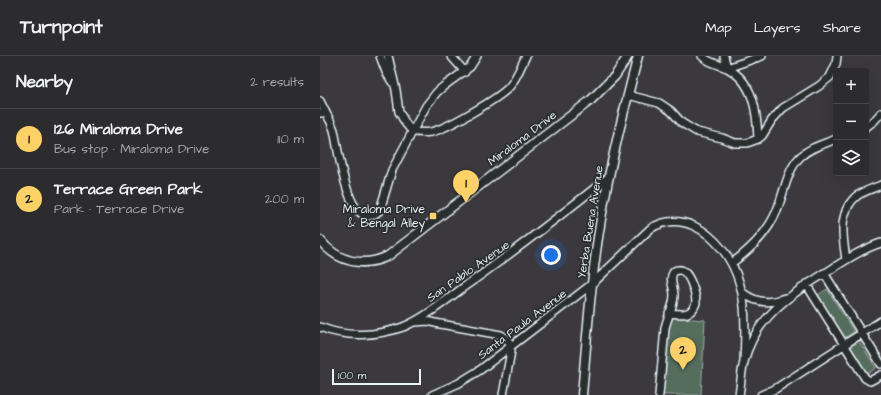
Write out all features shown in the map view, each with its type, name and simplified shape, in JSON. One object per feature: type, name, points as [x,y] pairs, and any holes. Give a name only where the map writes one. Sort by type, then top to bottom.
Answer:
[{"type":"street","points":[[380,56],[386,72],[394,84]]},
{"type":"street","points":[[388,56],[396,90],[399,112],[412,131],[423,133],[436,131],[494,99],[510,86],[526,56]]},
{"type":"street","points":[[451,56],[465,72]]},
{"type":"street","points":[[320,101],[323,113],[334,128],[345,179],[353,204],[360,214],[365,216],[376,214],[380,210],[392,170],[426,106],[437,92],[451,80],[465,72],[477,56]]},
{"type":"street","name":"Miraloma Drive","points":[[320,240],[331,252],[347,260],[355,262],[368,262],[388,256],[591,100],[608,84],[622,67],[628,56]]},
{"type":"street","name":"Yerba Buena Avenue","points":[[582,395],[592,284],[598,242],[618,132],[638,56]]},
{"type":"street","points":[[702,56],[712,63],[727,68],[740,79],[752,97],[757,116],[758,139]]},
{"type":"street","points":[[724,56],[727,68]]},
{"type":"street","points":[[727,68],[762,56]]},
{"type":"street","points":[[628,95],[659,103],[671,111],[682,123],[697,132],[740,144],[747,144],[758,139],[766,131],[772,120],[783,108],[825,82],[830,77],[836,64],[837,56]]},
{"type":"street","points":[[869,125],[881,113]]},
{"type":"street","points":[[732,263],[750,249],[769,226],[778,210],[791,170],[800,157],[812,148],[833,140]]},
{"type":"street","name":"San Pablo Avenue","points":[[320,327],[344,333],[374,334],[394,330],[413,322],[517,250],[609,177]]},
{"type":"street","points":[[846,260],[843,221],[848,207],[858,196],[881,184]]},
{"type":"street","name":"Santa Paula Avenue","points":[[432,395],[470,377],[592,284],[650,229],[657,225],[672,221],[687,222],[705,232],[720,247],[732,263],[745,307],[744,361]]},
{"type":"street","points":[[739,395],[744,361],[751,343],[763,323],[789,296],[806,284],[846,260],[881,243]]},
{"type":"street","points":[[659,395],[664,337],[669,313],[674,296],[672,283],[673,273],[676,270],[685,271],[688,276],[696,303],[692,311],[688,313],[669,313]]},
{"type":"street","points":[[824,274],[881,364]]},
{"type":"street","points":[[806,284],[866,380],[870,381],[880,379]]},
{"type":"street","points":[[742,293],[754,300],[762,302],[771,302],[789,296]]},
{"type":"street","points":[[413,322],[428,321],[501,335],[507,339],[511,346],[503,395]]},
{"type":"street","points":[[761,395],[775,389],[881,322]]},
{"type":"green space","points":[[827,289],[854,332],[844,338],[818,295]]},
{"type":"green space","points":[[670,317],[705,320],[701,395],[661,395]]},
{"type":"green space","points":[[859,341],[876,368],[867,374],[850,347]]},
{"type":"place","name":"126 Miraloma Drive","points":[[466,203]]},
{"type":"place","name":"Miraloma Drive & Bengal Alley","points":[[433,216]]},
{"type":"place","name":"Terrace Green Park","points":[[683,370]]}]
